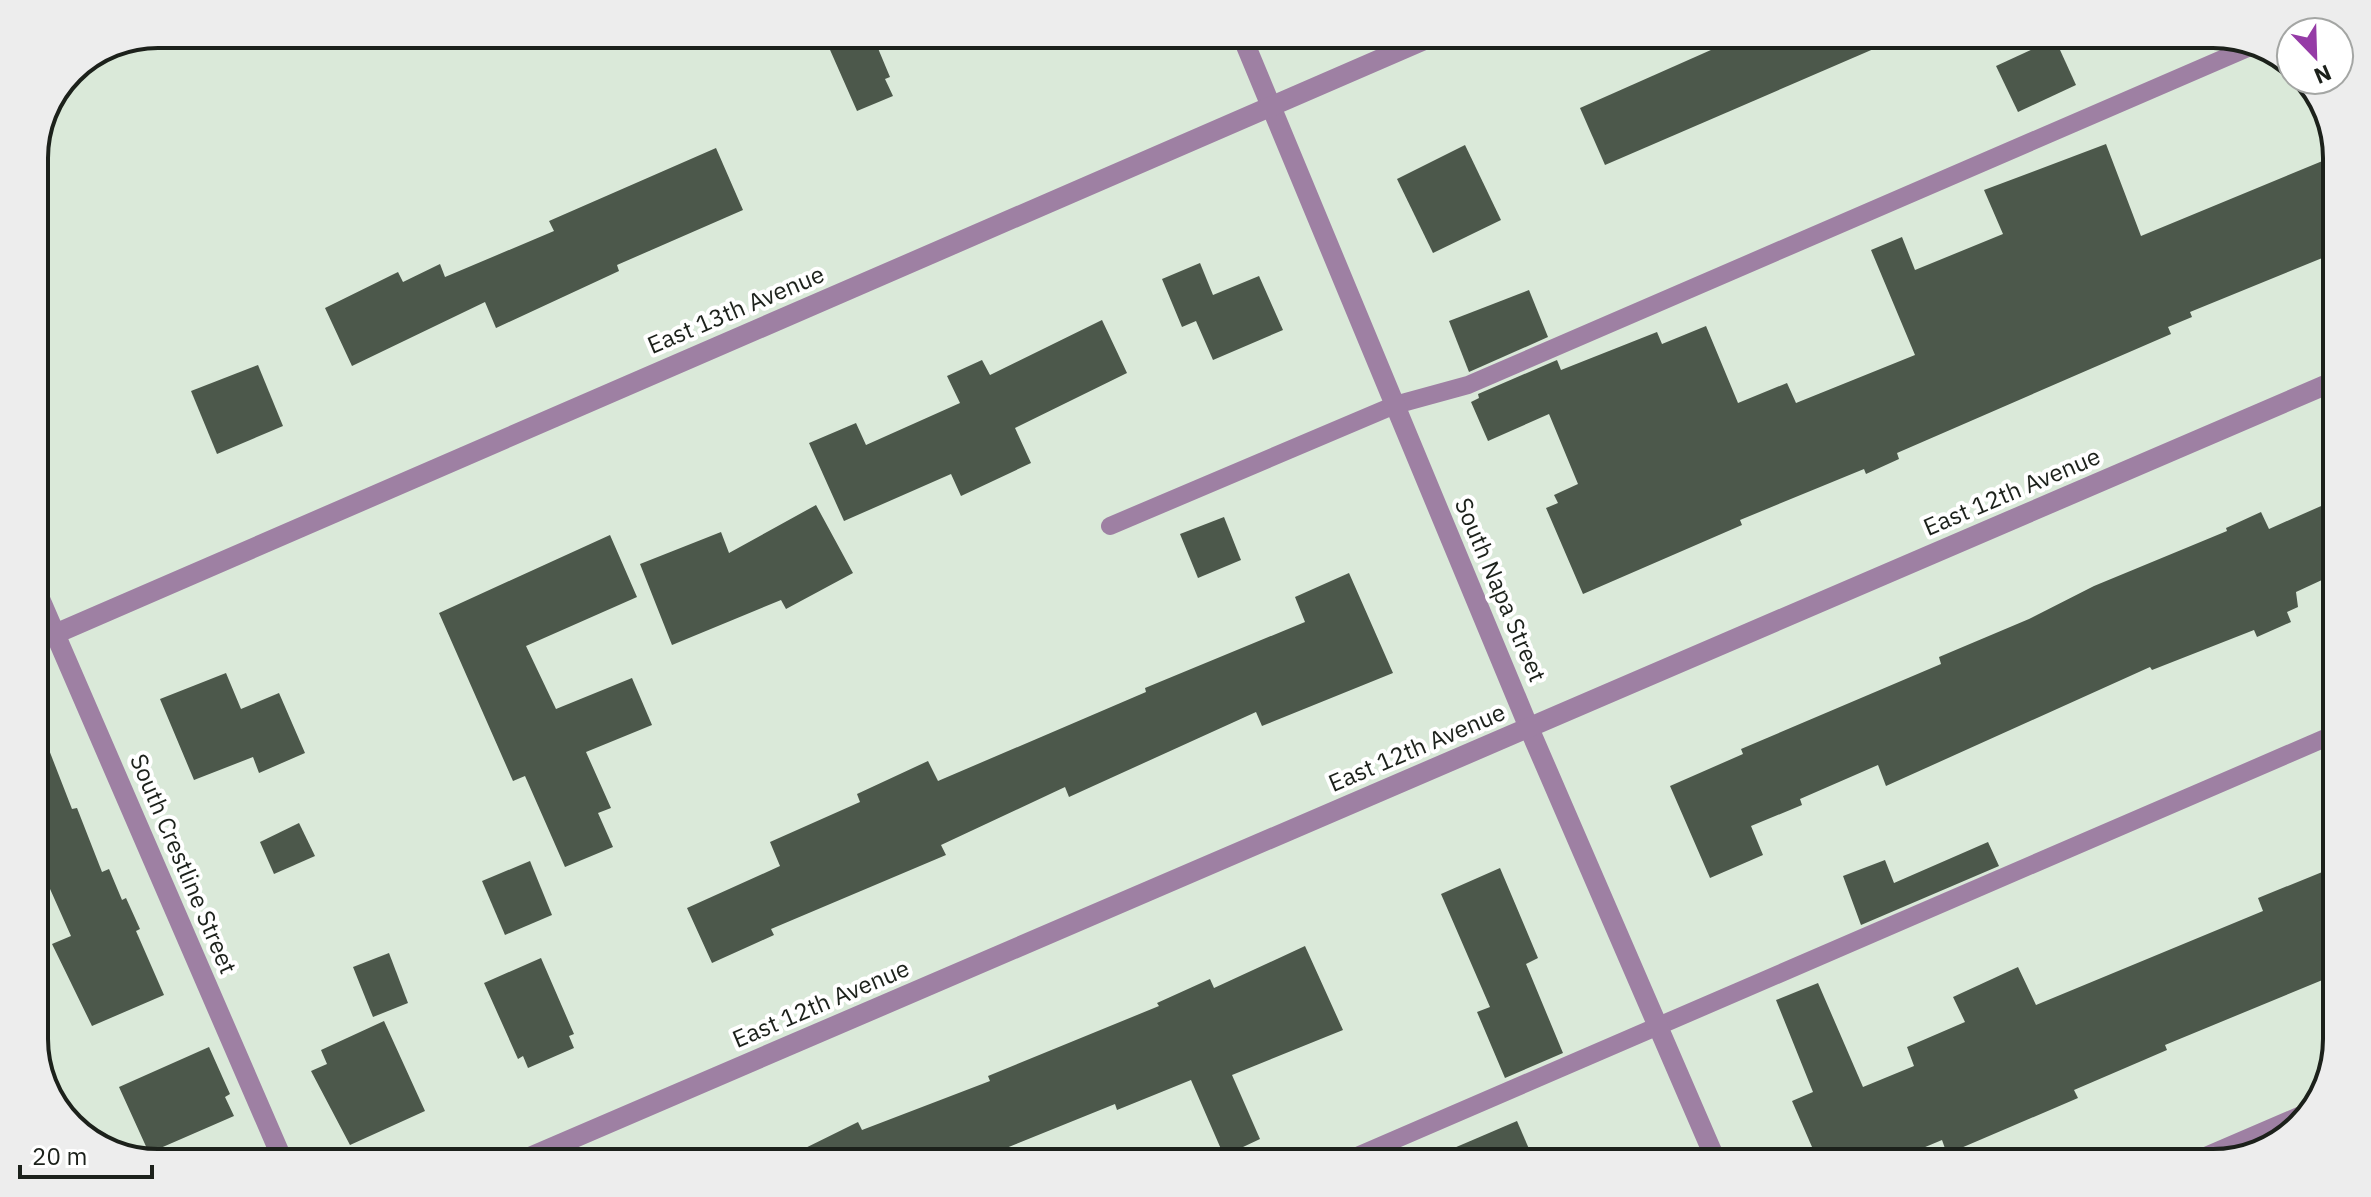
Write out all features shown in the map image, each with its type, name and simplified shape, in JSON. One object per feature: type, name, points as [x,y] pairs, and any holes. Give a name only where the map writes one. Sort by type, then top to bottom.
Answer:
[{"type":"street","name":"South Napa Street","points":[[1247,48],[1529,728],[1711,1149]]},
{"type":"street","name":"East 13th Avenue","points":[[55,634],[1405,48]]},
{"type":"street","name":"East 12th Avenue","points":[[549,1149],[2323,386]]},
{"type":"street","name":"South Crestline Street","points":[[48,618],[278,1149]]},
{"type":"street","points":[[2227,1148],[2282,1125]]},
{"type":"lane","points":[[1110,526],[1395,405],[1468,385],[2239,52]]},
{"type":"lane","points":[[1374,1149],[2323,739]]},
{"type":"building","points":[[829,48],[878,48],[890,77],[885,79],[893,96],[857,111]]},
{"type":"building","points":[[1715,48],[1876,48],[1605,165],[1580,108]]},
{"type":"building","points":[[2035,48],[2059,48],[2076,85],[2018,112],[1996,66]]},
{"type":"building","points":[[2106,144],[2141,236],[2323,161],[2323,258],[2190,312],[2192,317],[2168,327],[2171,334],[1897,453],[1899,459],[1866,474],[1864,469],[1740,520],[1742,525],[1583,594],[1546,508],[1558,503],[1554,495],[1578,484],[1549,414],[1488,441],[1471,402],[1479,398],[1478,394],[1557,360],[1561,370],[1657,332],[1662,344],[1706,326],[1738,403],[1787,383],[1796,403],[1915,355],[1871,250],[1902,237],[1915,270],[2003,234],[1984,190]]},
{"type":"building","points":[[1465,145],[1501,220],[1433,253],[1397,179]]},
{"type":"building","points":[[716,148],[743,210],[617,265],[619,271],[496,328],[485,302],[352,366],[325,308],[398,272],[403,282],[440,264],[445,277],[554,231],[549,221]]},
{"type":"building","points":[[1200,263],[1213,295],[1259,276],[1283,330],[1213,360],[1196,321],[1182,327],[1162,279]]},
{"type":"building","points":[[1529,290],[1548,337],[1469,372],[1449,321]]},
{"type":"building","points":[[1102,320],[1127,373],[1015,428],[1031,463],[961,496],[951,474],[844,521],[809,443],[856,423],[866,445],[960,403],[947,376],[982,360],[990,375]]},
{"type":"building","points":[[258,365],[283,426],[217,454],[191,391]]},
{"type":"building","points":[[816,505],[853,573],[786,609],[781,600],[672,645],[640,564],[721,532],[729,553]]},
{"type":"building","points":[[2323,505],[2323,579],[2296,592],[2298,607],[2287,612],[2291,622],[2257,637],[2254,630],[2152,670],[2150,667],[1886,786],[1878,765],[1800,799],[1802,805],[1751,826],[1763,855],[1710,878],[1670,786],[1743,754],[1741,749],[1941,664],[1939,657],[2029,619],[2094,586],[2227,531],[2226,528],[2261,512],[2269,529]]},
{"type":"building","points":[[1224,517],[1241,560],[1198,578],[1180,534]]},
{"type":"building","points":[[610,535],[637,597],[526,646],[556,709],[632,678],[652,725],[586,752],[611,808],[598,813],[613,847],[565,867],[525,776],[513,781],[439,613]]},
{"type":"building","points":[[1349,573],[1393,673],[1262,726],[1256,712],[1069,797],[1065,787],[941,845],[946,855],[771,929],[774,935],[712,963],[687,908],[780,866],[770,842],[860,802],[857,794],[928,761],[938,781],[1146,692],[1145,688],[1305,622],[1295,597]]},
{"type":"building","points":[[226,673],[241,709],[279,693],[305,753],[259,773],[253,757],[194,780],[160,699]]},
{"type":"building","points":[[48,747],[72,809],[77,808],[102,872],[109,869],[122,900],[126,898],[140,929],[136,931],[164,995],[92,1026],[52,944],[71,936],[48,884]]},
{"type":"building","points":[[299,823],[315,856],[274,874],[260,842]]},
{"type":"building","points":[[1988,842],[1999,866],[1861,925],[1843,876],[1885,860],[1894,883]]},
{"type":"building","points":[[530,861],[552,915],[505,935],[482,881]]},
{"type":"building","points":[[1500,868],[1538,958],[1526,964],[1563,1053],[1505,1078],[1477,1012],[1490,1007],[1441,894]]},
{"type":"building","points":[[2323,872],[2323,980],[2165,1045],[2167,1050],[2074,1090],[2078,1098],[1959,1149],[1945,1149],[1942,1140],[1920,1149],[1813,1149],[1792,1101],[1813,1092],[1776,1000],[1818,983],[1863,1087],[1914,1066],[1907,1047],[1965,1022],[1953,997],[2018,967],[2036,1005],[2263,911],[2258,898]]},
{"type":"building","points":[[1305,946],[1343,1030],[1232,1075],[1260,1139],[1239,1149],[1221,1149],[1191,1080],[1117,1110],[1115,1104],[1004,1149],[803,1149],[858,1122],[862,1130],[990,1081],[988,1076],[1159,1006],[1157,1003],[1210,979],[1214,988]]},
{"type":"building","points":[[389,953],[408,1003],[373,1017],[353,967]]},
{"type":"building","points":[[541,958],[574,1034],[569,1036],[574,1048],[528,1068],[523,1056],[518,1059],[484,983]]},
{"type":"building","points":[[384,1021],[425,1111],[350,1145],[311,1071],[327,1064],[321,1050]]},
{"type":"building","points":[[209,1047],[230,1094],[225,1097],[234,1116],[158,1149],[147,1148],[119,1087]]},
{"type":"building","points":[[1517,1121],[1529,1149],[1452,1149]]}]
